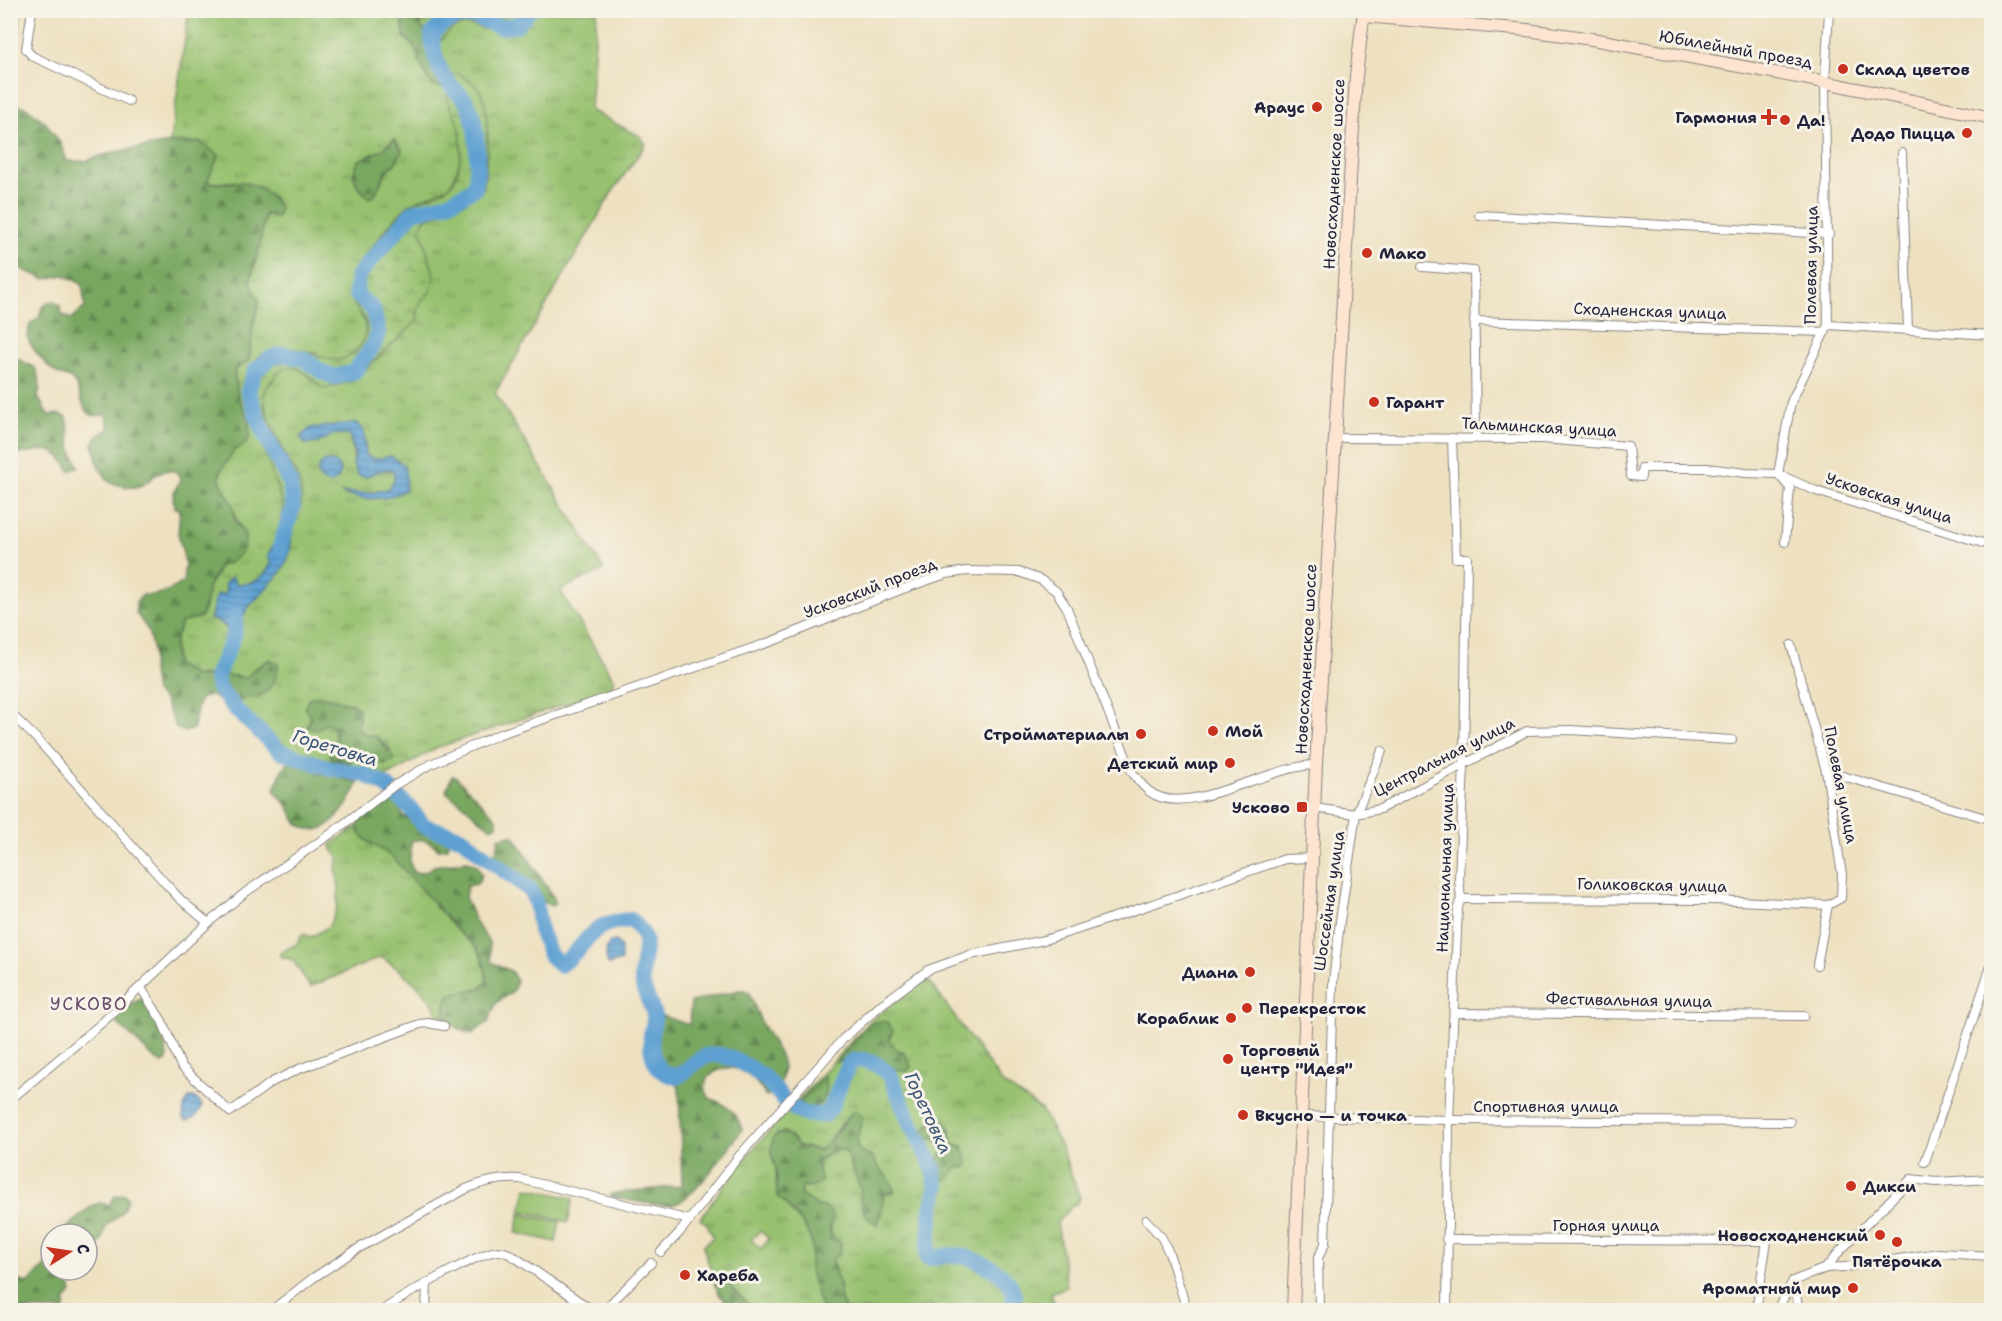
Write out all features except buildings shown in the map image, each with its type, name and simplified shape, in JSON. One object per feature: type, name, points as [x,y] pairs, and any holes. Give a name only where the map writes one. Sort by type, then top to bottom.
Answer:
[{"type":"main road","name":"Юбилейный проезд","points":[[1364,13],[1592,39],[1825,82],[1992,118]]},
{"type":"main road","name":"Новосходненское шоссе","points":[[1293,1311],[1316,765],[1356,76],[1364,13]]},
{"type":"street","points":[[32,10],[26,49],[32,57],[129,100]]},
{"type":"street","name":"Полевая улица","points":[[1778,474],[1791,402],[1827,329],[1825,82],[1829,10]]},
{"type":"street","points":[[1902,153],[1908,330]]},
{"type":"street","points":[[1479,215],[1828,234]]},
{"type":"street","points":[[1422,267],[1474,271],[1476,438]]},
{"type":"street","name":"Сходненская улица","points":[[1474,321],[1908,330],[1992,334]]},
{"type":"street","name":"Тальминская улица","points":[[1335,438],[1542,439],[1628,446],[1631,476],[1641,477],[1642,468],[1707,468],[1778,474]]},
{"type":"street","name":"Национальная улица","points":[[1447,1311],[1449,1120],[1458,907],[1461,899],[1459,879],[1464,765],[1467,558],[1456,558],[1452,438]]},
{"type":"street","points":[[1778,474],[1790,488],[1785,542]]},
{"type":"street","name":"Усковская улица","points":[[1778,474],[1816,491],[1992,546]]},
{"type":"street","name":"Усковский проезд","points":[[12,1095],[141,988],[208,923],[246,892],[395,786],[431,764],[500,734],[773,641],[925,580],[967,571],[1020,572],[1041,580],[1056,591],[1071,616],[1132,772],[1143,786],[1155,795],[1169,800],[1206,795],[1291,768],[1316,765]]},
{"type":"street","name":"Полевая улица","points":[[1791,645],[1826,771],[1842,875],[1841,898],[1828,905]]},
{"type":"street","points":[[10,713],[35,737],[180,900],[208,923]]},
{"type":"street","name":"Центральная улица","points":[[1314,808],[1356,814],[1380,809],[1527,731],[1570,730],[1732,740]]},
{"type":"street","name":"Шоссейная улица","points":[[1319,1311],[1318,1258],[1325,1244],[1333,983],[1356,814],[1382,751]]},
{"type":"street","points":[[1826,771],[1992,820]]},
{"type":"street","points":[[661,1252],[690,1220],[739,1156],[843,1040],[874,1011],[934,967],[970,955],[1053,937],[1285,859],[1311,858]]},
{"type":"street","name":"Голиковская улица","points":[[1461,899],[1714,900],[1828,905]]},
{"type":"street","points":[[1817,965],[1828,905]]},
{"type":"street","points":[[1925,1162],[1992,963]]},
{"type":"street","points":[[141,988],[159,1014],[181,1066],[230,1112],[272,1082],[326,1058],[420,1024],[444,1026]]},
{"type":"street","name":"Фестивальная улица","points":[[1454,1013],[1804,1016]]},
{"type":"street","name":"Спортивная улица","points":[[1301,1116],[1449,1120],[1791,1122]]},
{"type":"street","points":[[272,1311],[313,1278],[358,1248],[480,1182],[498,1178],[520,1179],[690,1220]]},
{"type":"street","points":[[1826,1268],[1911,1179],[1936,1182],[1992,1179]]},
{"type":"street","points":[[1146,1220],[1162,1238],[1169,1253],[1187,1311]]},
{"type":"street","name":"Горная улица","points":[[1446,1239],[1767,1241],[1755,1311]]},
{"type":"street","points":[[383,1311],[427,1283],[482,1256],[498,1251],[516,1258],[592,1311]]},
{"type":"street","points":[[1777,1311],[1793,1281],[1826,1268],[1939,1253],[1992,1256]]},
{"type":"street","points":[[604,1311],[651,1263]]},
{"type":"street","points":[[1793,1281],[1799,1311]]},
{"type":"street","points":[[426,1311],[427,1283]]},
{"type":"green space","points":[[491,10],[494,12],[534,11],[515,31],[483,29],[474,24],[454,26],[441,40],[434,31],[435,21],[452,11]]},
{"type":"green space","points":[[10,11],[20,11],[19,35],[11,32]]},
{"type":"green space","points":[[189,11],[402,11],[404,36],[414,46],[425,74],[445,88],[442,75],[430,51],[429,38],[420,25],[419,11],[452,11],[444,15],[446,33],[462,25],[496,31],[514,31],[523,25],[534,11],[597,11],[590,110],[640,136],[646,144],[611,194],[495,393],[604,570],[560,590],[614,680],[610,689],[436,748],[384,778],[368,771],[323,762],[295,751],[272,736],[237,704],[278,664],[270,659],[253,670],[247,678],[193,675],[176,665],[174,643],[181,623],[207,595],[209,585],[216,576],[219,566],[237,557],[241,527],[231,501],[222,486],[220,474],[234,450],[244,445],[249,422],[238,396],[234,371],[249,360],[259,301],[250,282],[265,214],[275,199],[259,188],[246,183],[207,182],[201,143],[170,143]],"holes":[[[448,76],[481,94],[488,135],[485,178],[466,202],[425,219],[420,228],[433,271],[430,292],[422,300],[417,321],[354,380],[324,389],[301,369],[291,366],[281,369],[268,386],[263,396],[268,416],[296,474],[297,517],[290,525],[293,522],[288,558],[280,573],[246,610],[235,638],[222,623],[210,619],[217,594],[223,596],[232,577],[236,584],[242,584],[257,580],[265,574],[271,564],[268,555],[280,532],[283,506],[268,460],[253,366],[259,357],[268,352],[307,351],[337,361],[359,348],[366,330],[363,318],[355,306],[376,242],[410,204],[449,187],[459,165],[461,135],[447,94]],[[394,139],[402,150],[396,162],[386,172],[374,196],[358,161],[384,149]],[[356,423],[364,432],[366,456],[375,459],[391,456],[405,490],[347,496],[343,493],[370,493],[388,489],[394,481],[394,472],[383,470],[366,477],[353,465],[350,435],[334,434],[311,428]],[[311,717],[359,719],[358,729],[366,735],[376,736],[391,750],[384,764],[366,755],[356,754],[336,740],[334,729],[327,723],[307,727]]]},
{"type":"green space","points":[[402,11],[419,11],[420,25],[429,38],[430,51],[442,75],[445,88],[432,85],[425,74],[414,46],[404,36]]},
{"type":"green space","points":[[458,73],[477,87],[485,108],[487,136],[484,188],[466,202],[425,219],[420,228],[433,271],[434,282],[430,292],[422,300],[418,309],[417,321],[354,380],[324,389],[305,372],[286,367],[267,388],[264,400],[267,415],[284,455],[296,474],[301,490],[301,506],[298,513],[288,524],[280,527],[283,505],[243,384],[257,359],[270,351],[288,348],[338,360],[347,358],[360,347],[365,338],[366,323],[351,298],[351,286],[356,266],[402,211],[447,188],[456,176],[461,150],[460,133],[447,94],[448,76]]},
{"type":"green space","points":[[10,104],[26,107],[46,123],[61,144],[67,161],[85,161],[114,152],[170,143],[200,142],[219,155],[207,182],[218,184],[243,182],[256,186],[268,194],[280,209],[276,218],[265,214],[250,281],[259,301],[249,360],[234,371],[238,396],[249,422],[250,437],[244,445],[234,450],[220,474],[222,485],[233,505],[236,522],[244,535],[245,544],[237,557],[219,566],[208,587],[205,608],[201,617],[181,623],[174,649],[176,665],[193,675],[203,677],[225,675],[247,678],[253,670],[270,659],[278,664],[278,669],[269,689],[255,697],[245,698],[227,707],[211,695],[201,698],[193,729],[185,732],[176,728],[164,700],[155,692],[152,672],[153,651],[148,630],[136,613],[136,602],[143,595],[164,592],[183,582],[185,562],[178,533],[180,509],[175,508],[173,500],[175,490],[181,480],[176,471],[168,471],[158,473],[148,482],[137,487],[109,482],[98,465],[93,443],[99,435],[110,429],[105,414],[96,416],[90,414],[70,378],[50,368],[29,342],[30,324],[39,318],[42,307],[51,301],[60,305],[62,315],[71,319],[85,307],[82,284],[64,275],[45,279],[18,268],[11,259]]},
{"type":"green space","points":[[394,139],[402,150],[396,162],[386,172],[374,196],[369,198],[358,187],[353,175],[358,161],[384,149]]},
{"type":"green space","points":[[11,327],[16,358],[35,368],[40,383],[38,397],[48,415],[57,414],[67,417],[71,448],[79,467],[70,471],[57,454],[50,451],[11,454]]},
{"type":"green space","points":[[319,696],[350,703],[359,709],[358,729],[366,735],[376,736],[394,760],[384,764],[366,755],[356,754],[350,763],[331,759],[330,749],[336,740],[334,729],[327,723],[317,730],[307,727],[311,717],[305,708],[309,698]]},
{"type":"green space","points":[[289,761],[359,782],[343,810],[327,826],[318,830],[299,824],[274,790],[282,770]]},
{"type":"green space","points":[[452,776],[456,777],[497,819],[497,825],[492,828],[488,826],[448,794],[446,791]]},
{"type":"green space","points":[[390,801],[400,804],[402,815],[429,830],[448,837],[448,848],[438,849],[422,840],[411,841],[410,863],[414,873],[425,872],[434,866],[467,861],[477,865],[482,875],[477,884],[467,886],[465,897],[477,925],[489,942],[491,962],[511,971],[517,981],[513,991],[496,1003],[488,1022],[472,1034],[453,1025],[445,1011],[448,996],[457,992],[479,989],[487,982],[480,954],[394,859],[368,842],[357,827],[363,816],[382,808]]},
{"type":"green space","points":[[357,827],[368,842],[394,859],[458,931],[473,944],[482,958],[487,982],[479,989],[448,996],[444,1006],[446,1018],[437,1014],[429,999],[414,982],[381,957],[310,987],[293,960],[282,957],[279,953],[297,944],[302,934],[312,937],[329,926],[337,908],[339,887],[336,868],[339,858],[332,850],[331,844]]},
{"type":"green space","points":[[514,836],[554,898],[555,903],[551,906],[541,900],[516,871],[507,867],[493,853],[497,849],[499,838]]},
{"type":"green space","points":[[924,979],[929,981],[1003,1084],[1041,1109],[1062,1149],[1080,1198],[1057,1222],[1067,1287],[1051,1293],[1057,1310],[932,1310],[930,1305],[919,1310],[846,1310],[832,1263],[832,1260],[840,1253],[832,1237],[828,1209],[800,1196],[803,1186],[818,1171],[818,1161],[835,1150],[845,1150],[861,1190],[860,1200],[881,1215],[884,1194],[894,1191],[890,1181],[875,1164],[873,1158],[864,1154],[857,1147],[857,1137],[863,1117],[847,1118],[832,1135],[828,1145],[819,1150],[799,1146],[792,1138],[772,1158],[776,1167],[776,1186],[791,1212],[805,1226],[810,1236],[812,1247],[810,1268],[822,1310],[753,1310],[723,1278],[713,1277],[703,1246],[713,1237],[707,1224],[700,1219],[736,1168],[869,1022]],"holes":[[[889,1035],[891,1044],[905,1053],[891,1069],[874,1057],[853,1055]],[[824,1085],[826,1095],[819,1104],[811,1109],[802,1102]],[[939,1121],[953,1145],[963,1146],[957,1168],[947,1180],[937,1173],[936,1162],[943,1153],[943,1143],[939,1140],[924,1138],[923,1133],[929,1124]],[[760,1231],[769,1239],[761,1249],[751,1240]]]},
{"type":"green space","points":[[739,990],[749,993],[762,1024],[780,1056],[783,1072],[776,1092],[766,1096],[755,1081],[741,1070],[725,1068],[716,1072],[707,1078],[705,1088],[709,1098],[730,1110],[738,1119],[742,1130],[700,1184],[681,1201],[672,1205],[611,1197],[610,1195],[615,1193],[682,1186],[679,1088],[656,1055],[657,1014],[689,1025],[691,1002]]},
{"type":"green space","points":[[142,999],[151,1010],[162,1037],[167,1060],[163,1063],[157,1061],[116,1022],[127,1008]]},
{"type":"green space","points":[[887,1022],[893,1031],[889,1040],[892,1045],[906,1056],[911,1067],[907,1071],[894,1069],[865,1054],[855,1054],[836,1062],[871,1024]]},
{"type":"green space","points":[[825,1075],[826,1095],[819,1104],[810,1109],[800,1102]]},
{"type":"green space","points":[[854,1110],[863,1117],[857,1137],[857,1147],[864,1154],[873,1157],[875,1163],[890,1181],[894,1191],[884,1194],[878,1225],[869,1219],[863,1210],[860,1200],[861,1190],[845,1150],[835,1150],[818,1161],[818,1171],[822,1180],[814,1187],[803,1186],[800,1195],[828,1209],[834,1218],[829,1227],[832,1237],[841,1243],[840,1253],[832,1260],[843,1306],[846,1310],[822,1310],[810,1269],[811,1240],[799,1218],[777,1197],[777,1174],[771,1147],[774,1136],[784,1132],[799,1146],[819,1150]]},
{"type":"green space","points":[[945,1121],[949,1125],[953,1144],[963,1146],[968,1162],[967,1167],[957,1168],[943,1182],[938,1178],[936,1162],[943,1153],[943,1143],[939,1140],[924,1138],[923,1133],[927,1126]]},
{"type":"green space","points":[[526,1188],[573,1198],[568,1222],[521,1211]]},
{"type":"green space","points":[[125,1194],[128,1199],[122,1212],[106,1226],[102,1241],[99,1243],[99,1222],[73,1222],[92,1206],[100,1203],[109,1205],[115,1196]]},
{"type":"green space","points":[[520,1214],[560,1222],[556,1242],[516,1233]]},
{"type":"green space","points":[[39,1272],[39,1282],[62,1282],[71,1288],[72,1293],[65,1301],[65,1310],[11,1310],[11,1282],[17,1280],[28,1283]]},
{"type":"green space","points":[[723,1278],[753,1310],[735,1310],[719,1294],[714,1283]]},
{"type":"water","points":[[356,423],[364,431],[366,456],[375,459],[391,456],[404,465],[405,490],[389,497],[373,499],[340,493],[370,493],[388,489],[394,481],[394,472],[388,469],[366,477],[358,475],[353,465],[355,456],[350,435],[334,434],[318,443],[305,444],[300,437],[311,428]]},
{"type":"water","points":[[329,461],[337,464],[340,472],[337,480],[329,483],[321,480],[318,472],[321,464]]},
{"type":"water","points":[[293,521],[290,552],[286,563],[280,573],[246,610],[236,638],[222,623],[210,619],[217,594],[223,595],[227,590],[224,585],[232,576],[236,584],[248,584],[261,578],[271,564],[268,555],[280,532],[280,527],[290,525]]},
{"type":"water","points":[[616,941],[621,948],[621,961],[608,965],[607,947],[610,942]]},
{"type":"water","points":[[194,1097],[202,1105],[197,1115],[187,1121],[183,1118],[184,1107],[189,1098]]},
{"type":"waterway","name":"Горетовка","points":[[280,547],[293,507],[290,483],[262,429],[248,391],[255,371],[270,358],[284,354],[304,359],[322,372],[335,377],[354,372],[374,345],[378,332],[373,309],[356,294],[358,275],[413,212],[448,203],[475,188],[477,147],[472,115],[466,101],[440,70],[435,56],[432,34],[442,24],[458,17],[474,16],[501,27],[516,25],[530,10]]},
{"type":"waterway","name":"Горетовка","points":[[236,613],[234,635],[216,677],[218,688],[236,710],[280,751],[330,768],[363,774],[387,786],[410,808],[424,826],[463,838],[530,890],[536,903],[540,930],[550,955],[560,965],[590,935],[605,925],[631,920],[639,928],[645,941],[642,980],[654,1015],[651,1049],[656,1064],[663,1072],[676,1077],[706,1056],[724,1056],[745,1065],[762,1076],[793,1108],[804,1114],[815,1115],[825,1115],[830,1109],[852,1061],[863,1060],[876,1064],[890,1075],[908,1118],[933,1167],[937,1188],[927,1257],[963,1256],[991,1268],[999,1273],[1011,1288],[1014,1296],[1013,1310]]},
{"type":"place","name":"Склад цветов","points":[[1843,69]]},
{"type":"place","name":"Араус","points":[[1317,107]]},
{"type":"place","name":"Гармония","points":[[1769,117]]},
{"type":"place","name":"Да!","points":[[1785,120]]},
{"type":"place","name":"Додо Пицца","points":[[1967,133]]},
{"type":"place","name":"Мако","points":[[1367,253]]},
{"type":"place","name":"Гарант","points":[[1374,402]]},
{"type":"place","name":"Мой","points":[[1213,731]]},
{"type":"place","name":"Стройматериалы","points":[[1141,734]]},
{"type":"place","name":"Детский мир","points":[[1230,763]]},
{"type":"place","name":"Усково","points":[[1302,807]]},
{"type":"place","name":"Диана","points":[[1250,972]]},
{"type":"place","name":"Перекресток","points":[[1247,1008]]},
{"type":"place","name":"Кораблик","points":[[1231,1018]]},
{"type":"place","name":"Торговый центр \"Идея\"","points":[[1228,1059]]},
{"type":"place","name":"Вкусно — и точка","points":[[1243,1115]]},
{"type":"place","name":"Дикси","points":[[1851,1186]]},
{"type":"place","name":"Новосходненский","points":[[1880,1235]]},
{"type":"place","name":"Пятёрочка","points":[[1897,1242]]},
{"type":"place","name":"Хареба","points":[[685,1275]]},
{"type":"place","name":"Ароматный мир","points":[[1853,1288]]},
{"type":"district","name":"УСКОВО","points":[[89,1004]]}]
